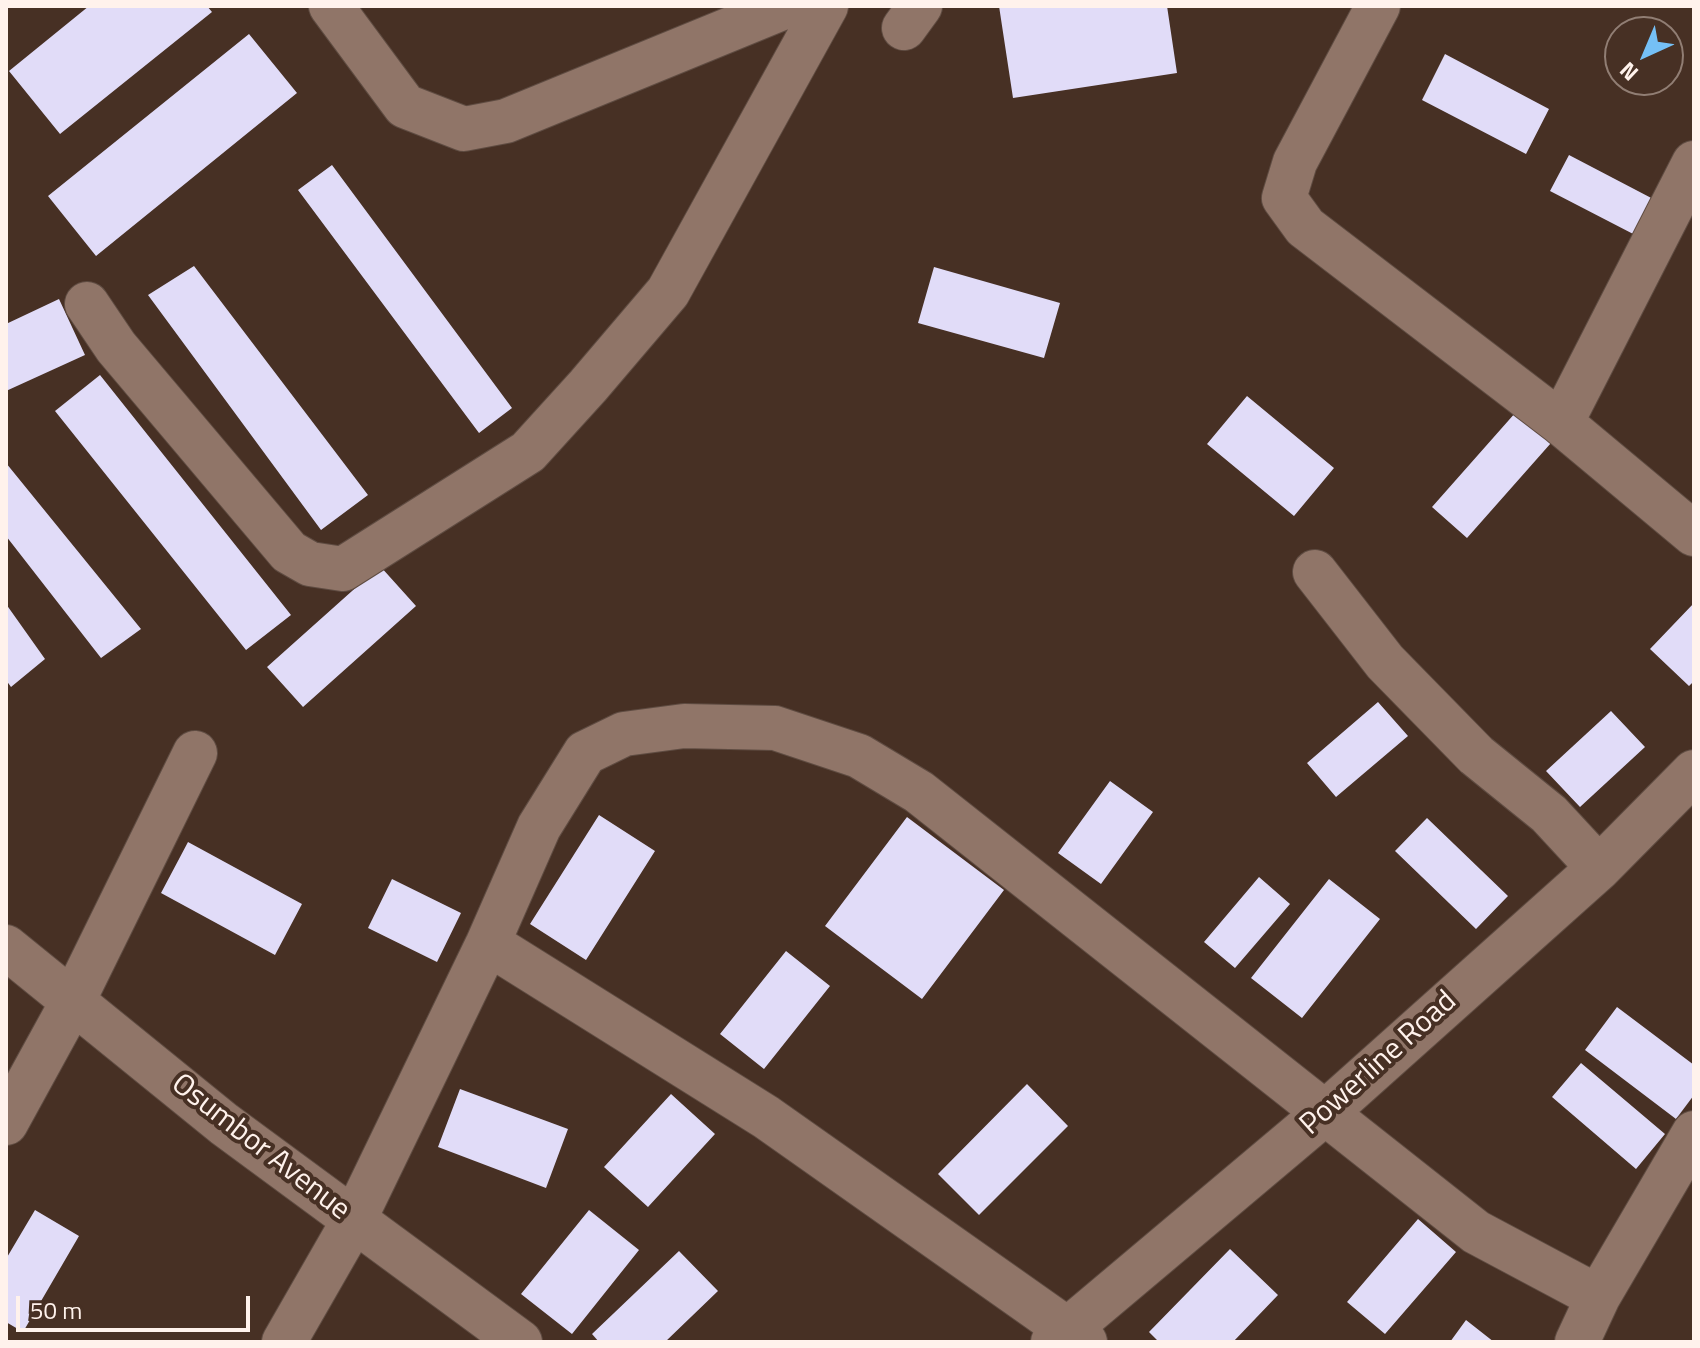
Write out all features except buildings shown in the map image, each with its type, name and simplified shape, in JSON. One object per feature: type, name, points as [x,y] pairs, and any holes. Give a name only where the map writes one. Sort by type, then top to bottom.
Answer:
[{"type":"street","points":[[331,6],[405,106],[464,129],[506,121],[787,6]]},
{"type":"street","points":[[87,304],[116,347],[289,552],[310,564],[343,569],[528,452],[618,351],[668,292],[826,6]]},
{"type":"street","points":[[1378,6],[1295,162],[1284,198],[1305,227],[1561,423],[1694,534]]},
{"type":"street","points":[[1561,423],[1694,163]]},
{"type":"street","points":[[1315,572],[1385,662],[1476,755],[1549,814],[1599,868]]},
{"type":"street","points":[[284,1342],[354,1220],[488,943],[539,827],[585,753],[624,734],[684,726],[775,728],[859,756],[919,792],[1476,1232],[1598,1297]]},
{"type":"street","points":[[6,1123],[74,999],[195,753]]},
{"type":"street","name":"Powerline Road","points":[[1068,1338],[1599,868],[1694,772]]},
{"type":"street","points":[[488,943],[766,1117],[1068,1338]]},
{"type":"street","name":"Osumbor Avenue","points":[[6,947],[74,999],[224,1124],[520,1342]]},
{"type":"street","points":[[1577,1342],[1598,1297],[1694,1133]]}]
